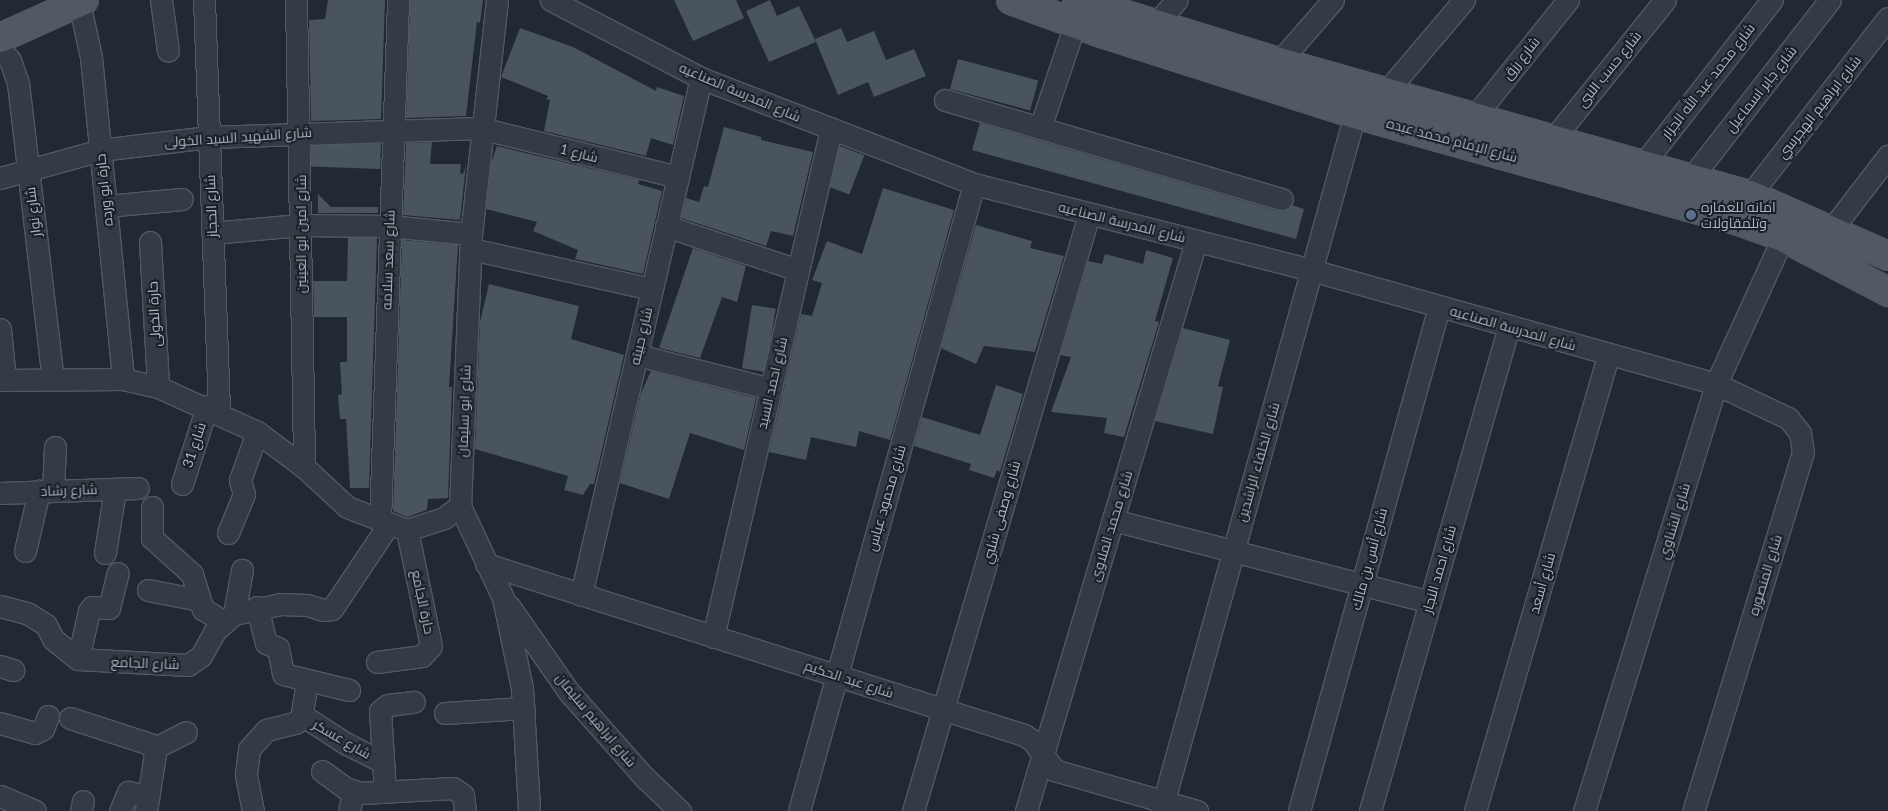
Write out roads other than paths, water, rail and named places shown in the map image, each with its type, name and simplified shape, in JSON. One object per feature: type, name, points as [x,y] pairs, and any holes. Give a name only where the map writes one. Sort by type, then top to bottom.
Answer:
[{"type":"main road","name":"شارع الإمام محمد عبده","points":[[1011,0],[1154,26],[1692,177],[1750,195],[1833,229],[1888,256]]},
{"type":"main road","points":[[0,38],[81,1]]},
{"type":"main road","name":"شارع الإمام محمد عبده","points":[[1076,12],[1355,114],[1674,201],[1783,237],[1812,254],[1888,292]]},
{"type":"street","points":[[161,0],[168,50]]},
{"type":"street","name":"شارع الحجاز","points":[[204,0],[212,232],[213,409]]},
{"type":"street","name":"شارع امين ابو العينين","points":[[296,0],[300,132],[304,467]]},
{"type":"street","name":"شارع سعد سلامه","points":[[392,525],[389,226],[398,0]]},
{"type":"street","name":"شارع ابو سليمان","points":[[496,0],[480,128],[471,242],[460,506],[503,598],[524,708],[528,811]]},
{"type":"street","name":"شارع المدرسة الصناعيه","points":[[551,0],[701,78],[974,184],[1311,270],[1716,384]]},
{"type":"street","points":[[1154,26],[1177,0]]},
{"type":"street","points":[[1279,62],[1332,0]]},
{"type":"street","points":[[1386,92],[1464,0]]},
{"type":"street","name":"شارع رزق","points":[[1474,116],[1568,0]]},
{"type":"street","name":"شارع حسب النبى","points":[[1554,138],[1665,0]]},
{"type":"street","name":"شارع محمد عبد الله الجزار","points":[[1644,163],[1772,0]]},
{"type":"street","name":"شارع جابر اسماعيل","points":[[1692,177],[1830,0]]},
{"type":"street","name":"حارة ابو ورده","points":[[81,1],[91,57],[123,379]]},
{"type":"street","points":[[1040,128],[1076,12]]},
{"type":"street","name":"شارع ابراهيم الهجرسي","points":[[1750,195],[1888,18]]},
{"type":"street","name":"شارع نوار","points":[[0,50],[10,60],[18,84],[53,379]]},
{"type":"street","name":"شارع حبيته","points":[[581,595],[701,78]]},
{"type":"street","points":[[945,100],[1282,198]]},
{"type":"street","name":"شارع الخلفاء الراشدين","points":[[1162,806],[1355,114]]},
{"type":"street","name":"شارع الشهيد السيد الخولى","points":[[0,178],[28,168],[100,150],[209,137],[300,132],[480,128]]},
{"type":"street","name":"شارع 1","points":[[480,128],[678,177]]},
{"type":"street","name":"شارع احمد السيد","points":[[714,636],[831,130]]},
{"type":"street","points":[[1812,254],[1888,156]]},
{"type":"street","name":"شارع محمود عباس","points":[[798,811],[974,184]]},
{"type":"street","points":[[106,206],[182,199]]},
{"type":"street","name":"شارع وصفى شلبي","points":[[913,811],[1089,214]]},
{"type":"street","points":[[212,232],[300,225],[389,226],[471,242],[652,289]]},
{"type":"street","points":[[666,226],[798,270]]},
{"type":"street","name":"شارع الشناوي","points":[[1584,811],[1716,384],[1783,237]]},
{"type":"street","name":"شارع محمد الملاوى","points":[[1026,811],[1196,241]]},
{"type":"street","name":"حارة الخولى","points":[[150,242],[158,387]]},
{"type":"street","name":"شارع أنس بن مالك","points":[[1299,811],[1439,306]]},
{"type":"street","name":"شارع احمد النجار","points":[[1370,811],[1509,326]]},
{"type":"street","points":[[0,329],[3,380],[123,379],[158,387],[213,409],[257,432],[304,467],[347,507],[392,525],[444,518],[460,506]]},
{"type":"street","name":"شارع أسعد","points":[[1475,811],[1609,354]]},
{"type":"street","points":[[637,355],[771,389]]},
{"type":"street","name":"شارع المنصوره","points":[[1693,811],[1803,452],[1800,433],[1788,418],[1716,384]]},
{"type":"street","name":"شارع 31","points":[[182,484],[213,409]]},
{"type":"street","points":[[228,533],[244,494],[240,477],[257,432]]},
{"type":"street","points":[[25,551],[46,491],[55,447]]},
{"type":"street","name":"شارع رشاد","points":[[0,493],[138,488]]},
{"type":"street","points":[[105,553],[115,489]]},
{"type":"street","points":[[152,507],[152,538],[192,574],[198,587],[200,600],[209,616],[229,618],[257,607],[282,604],[307,605],[323,610],[332,608],[392,525]]},
{"type":"street","points":[[1113,520],[1430,602]]},
{"type":"street","name":"حارة الجامع","points":[[377,662],[422,656],[431,646],[392,525]]},
{"type":"street","name":"شارع عبد الحكيم","points":[[486,564],[1024,735],[1032,740],[1042,757],[1054,770],[1162,806],[1198,811]]},
{"type":"street","points":[[229,618],[242,570]]},
{"type":"street","points":[[0,606],[27,614],[46,625],[64,651],[78,659],[89,611],[92,607],[109,608],[118,573]]},
{"type":"street","points":[[148,590],[200,600]]},
{"type":"street","name":"شارع ابراهيم سليمان","points":[[503,598],[568,691],[644,777],[680,811]]},
{"type":"street","points":[[257,607],[266,643],[278,648],[283,674],[307,682],[349,690]]},
{"type":"street","name":"شارع الجامع","points":[[78,659],[188,665],[202,656],[229,618]]},
{"type":"street","points":[[253,811],[246,774],[249,749],[266,730],[295,723],[302,715],[307,682]]},
{"type":"street","name":"شارع عسكر","points":[[385,792],[380,711],[388,705],[414,702]]},
{"type":"street","points":[[445,713],[524,708]]},
{"type":"street","name":"شارع عسكر","points":[[302,715],[345,743],[383,762]]},
{"type":"street","points":[[0,723],[35,733],[43,729],[48,716]]},
{"type":"street","points":[[70,718],[145,741],[153,749],[155,759],[147,804],[128,792],[120,811]]},
{"type":"street","points":[[153,749],[186,732]]},
{"type":"street","points":[[322,771],[351,801],[385,792],[453,788],[463,795],[465,811]]},
{"type":"street","points":[[0,796],[35,811]]},
{"type":"place","name":"امانه للعماره وتلمقاولات","points":[[1691,215]]}]
